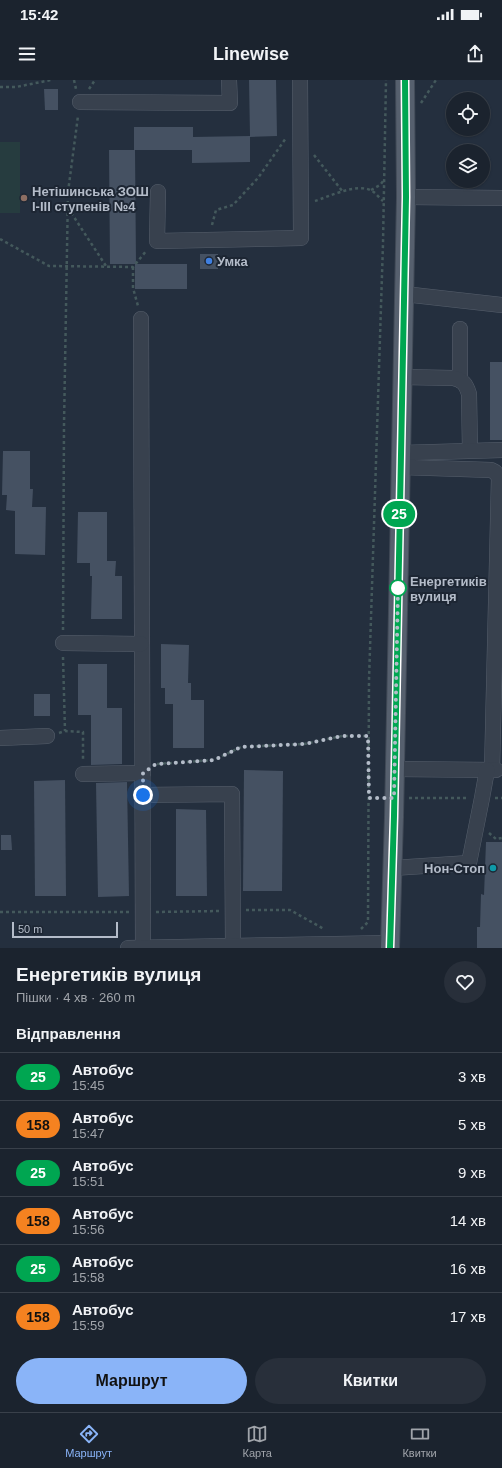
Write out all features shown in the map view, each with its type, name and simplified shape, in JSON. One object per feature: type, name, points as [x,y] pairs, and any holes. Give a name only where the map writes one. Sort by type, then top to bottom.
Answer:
[{"type":"main road","points":[[390,946],[393,868],[406,197],[405,80]]},
{"type":"street","points":[[80,102],[230,103],[229,80]]},
{"type":"street","points":[[158,192],[157,241],[301,238],[300,80]]},
{"type":"street","points":[[406,197],[502,198]]},
{"type":"street","points":[[404,294],[502,305]]},
{"type":"street","points":[[141,319],[141,644],[144,948]]},
{"type":"street","points":[[460,328],[460,380]]},
{"type":"street","points":[[402,377],[440,377],[460,380],[466,385],[469,394],[470,450]]},
{"type":"street","points":[[400,460],[470,450],[502,450]]},
{"type":"street","points":[[393,868],[469,863],[482,798],[493,770],[498,669],[499,477],[491,470],[400,460]]},
{"type":"street","points":[[63,643],[141,644]]},
{"type":"street","points":[[0,738],[47,736]]},
{"type":"street","points":[[395,769],[493,770]]},
{"type":"street","points":[[83,774],[143,773]]},
{"type":"street","points":[[143,795],[232,794],[233,947]]},
{"type":"street","points":[[128,948],[390,946]]},
{"type":"path","points":[[0,87],[16,87],[48,82],[51,80]]},
{"type":"path","points":[[356,933],[368,922],[368,736],[384,202],[386,80]]},
{"type":"path","points":[[422,102],[436,80]]},
{"type":"path","points":[[66,730],[63,643],[63,503],[68,192],[80,102]]},
{"type":"path","points":[[212,223],[216,210],[233,204],[258,178],[285,139],[300,122]]},
{"type":"path","points":[[301,137],[343,192]]},
{"type":"path","points":[[371,190],[380,185],[384,180]]},
{"type":"path","points":[[301,206],[352,189],[363,188],[371,190],[384,202]]},
{"type":"path","points":[[68,207],[107,266]]},
{"type":"path","points":[[0,240],[49,266],[133,267]]},
{"type":"path","points":[[141,319],[136,294],[133,288],[133,267],[147,249]]},
{"type":"path","points":[[47,736],[66,730],[84,732],[83,774]]},
{"type":"path","points":[[143,773],[156,764],[214,760],[241,747],[304,744],[342,736],[368,736]]},
{"type":"path","points":[[369,798],[502,798]]},
{"type":"path","points":[[0,912],[290,910],[326,930]]},
{"type":"green space","points":[[0,142],[20,142],[20,213],[0,213]]},
{"type":"building","points":[[249,80],[276,80],[277,136],[250,137],[250,162],[192,163],[192,150],[135,150],[136,264],[110,264],[109,150],[134,150],[134,127],[193,127],[193,137],[250,136]]},
{"type":"building","points":[[44,89],[58,89],[58,110],[45,110]]},
{"type":"building","name":"Умка","points":[[200,254],[218,254],[218,269],[200,269]]},
{"type":"building","points":[[135,264],[187,264],[187,289],[135,289]]},
{"type":"building","points":[[490,362],[502,362],[502,440],[490,440]]},
{"type":"building","points":[[3,451],[30,451],[30,489],[33,489],[32,507],[46,507],[45,555],[15,554],[15,511],[6,510],[7,495],[2,495]]},
{"type":"building","points":[[78,512],[107,512],[107,561],[116,561],[115,576],[122,576],[122,619],[91,619],[92,576],[90,576],[90,563],[77,563]]},
{"type":"building","points":[[161,644],[189,645],[188,683],[191,683],[191,700],[204,700],[204,748],[173,748],[173,704],[165,704],[165,688],[161,688]]},
{"type":"building","points":[[78,664],[107,664],[107,708],[122,708],[122,764],[91,765],[91,715],[78,715]]},
{"type":"building","points":[[34,694],[50,694],[50,716],[34,716]]},
{"type":"building","points":[[244,770],[283,771],[282,891],[243,891]]},
{"type":"building","points":[[65,780],[66,896],[35,896],[34,781]]},
{"type":"building","points":[[127,782],[129,896],[98,897],[96,783]]},
{"type":"building","points":[[176,809],[206,810],[207,896],[176,896]]},
{"type":"building","points":[[1,835],[11,835],[12,850],[1,850]]},
{"type":"building","name":"Нон-Стоп","points":[[486,842],[502,842],[502,948],[477,948],[477,927],[480,927],[481,894],[484,895]]},
{"type":"bus line","name":"25","points":[[390,948],[393,868],[406,197],[405,80]]},
{"type":"place","name":"Нетішинська ЗОШ І-ІІІ ступенів №4","points":[[24,198]]},
{"type":"place","name":"Умка","points":[[209,261]]},
{"type":"place","name":"Енергетиків вулиця","points":[[398,588]]},
{"type":"place","name":"Нон-Стоп","points":[[493,868]]},
{"type":"route","points":[[143,795],[143,773],[156,764],[214,760],[241,747],[304,744],[342,736],[368,736],[369,798],[394,798],[398,588]]}]
